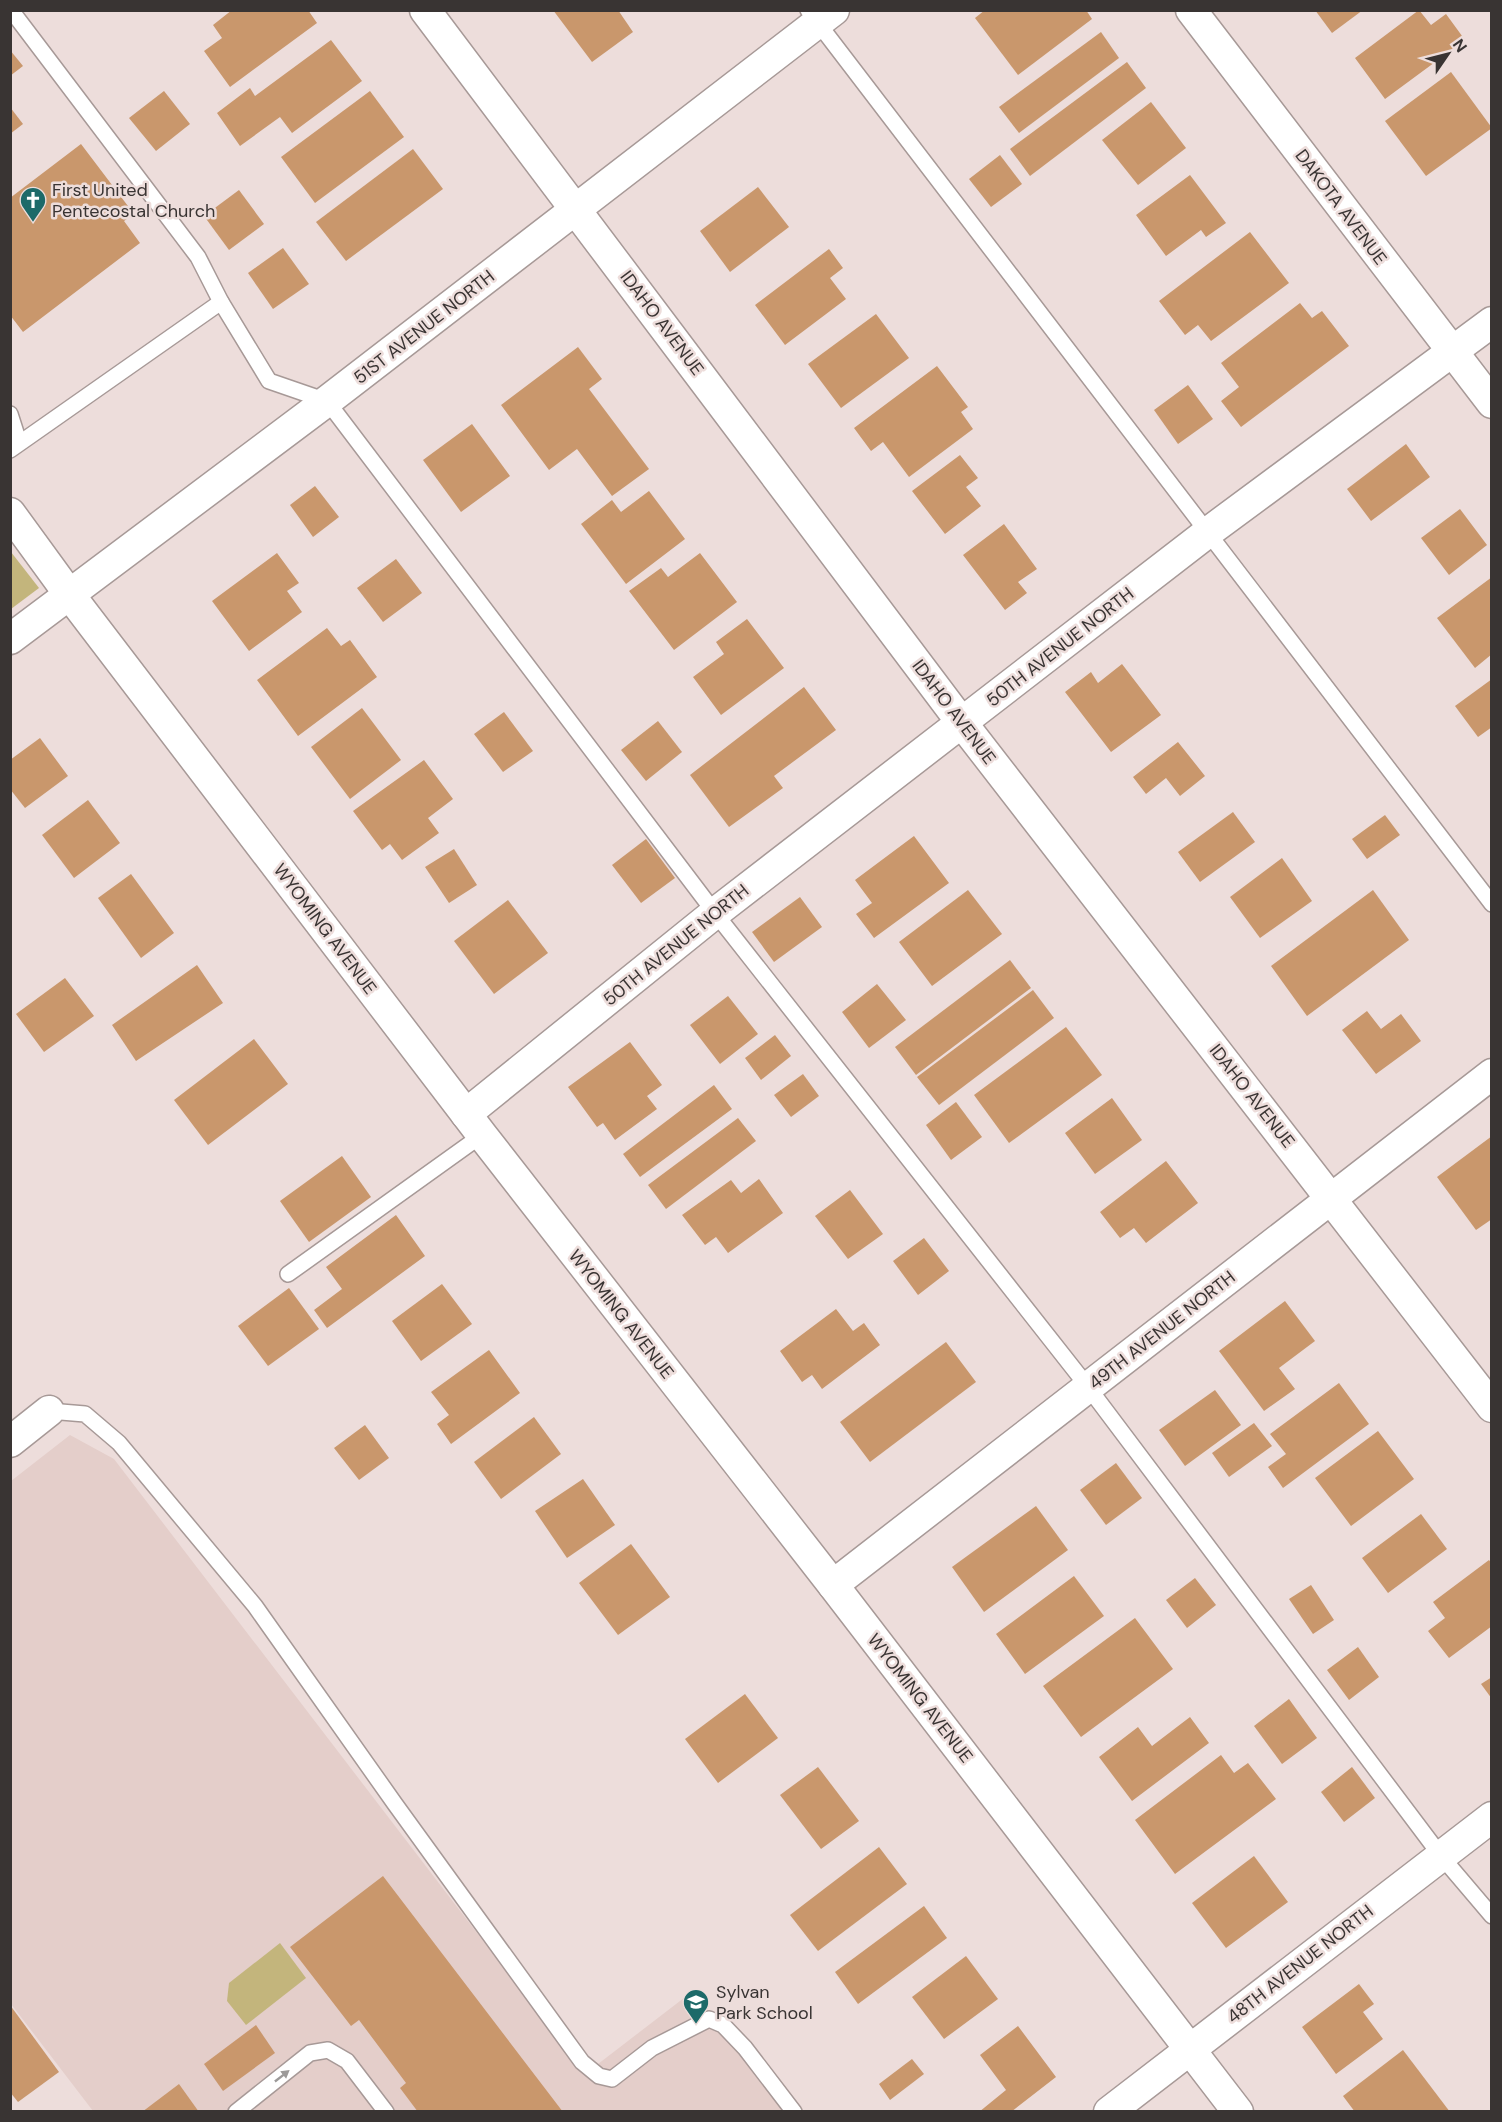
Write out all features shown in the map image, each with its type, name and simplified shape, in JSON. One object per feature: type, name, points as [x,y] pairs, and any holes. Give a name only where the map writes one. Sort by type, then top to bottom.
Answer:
[{"type":"street","name":"IDAHO AVENUE","points":[[425,10],[963,723],[1332,1198],[1491,1407]]},
{"type":"street","name":"DAKOTA AVENUE","points":[[1191,10],[1491,403]]},
{"type":"street","name":"51ST AVENUE NORTH","points":[[10,639],[577,210],[820,15]]},
{"type":"street","name":"50TH AVENUE NORTH","points":[[473,1124],[715,914],[1207,533],[1491,322]]},
{"type":"street","name":"WYOMING AVENUE","points":[[10,513],[69,594],[473,1124],[833,1585],[1238,2112]]},
{"type":"street","name":"49TH AVENUE NORTH","points":[[833,1585],[1491,1074]]},
{"type":"street","points":[[10,1442],[49,1411]]},
{"type":"street","name":"48TH AVENUE NORTH","points":[[1109,2112],[1491,1817]]},
{"type":"lane","points":[[11,10],[198,257],[221,302],[269,381],[327,401],[715,914],[1088,1387],[1441,1856],[1491,1916]]},
{"type":"lane","points":[[820,15],[1207,533],[1491,903]]},
{"type":"lane","points":[[10,414],[15,446],[221,302]]},
{"type":"lane","points":[[288,1274],[473,1124]]},
{"type":"lane","points":[[49,1411],[86,1414],[119,1443],[255,1606],[582,2062],[599,2076],[612,2079],[652,2049],[709,2019],[723,2025],[745,2048],[794,2112]]},
{"type":"lane","points":[[236,2112],[310,2053],[328,2050],[347,2061],[386,2112]]},
{"type":"shaded area","points":[[11,552],[39,588],[10,609]]},
{"type":"shaded area","points":[[70,1435],[114,1459],[585,2074],[693,1991],[785,2111],[93,2111],[11,2004],[11,1481]]},
{"type":"shaded area","points":[[280,1943],[306,1978],[246,2025],[227,2001],[229,1983]]},
{"type":"building","points":[[232,10],[308,10],[317,23],[230,87],[204,51],[222,38],[213,25]]},
{"type":"building","points":[[553,10],[618,10],[633,32],[592,62]]},
{"type":"building","points":[[985,10],[1086,10],[1092,19],[1018,75],[975,18]]},
{"type":"building","points":[[1315,10],[1363,10],[1332,33]]},
{"type":"building","points":[[1419,10],[1431,25],[1446,14],[1465,40],[1385,99],[1355,58]]},
{"type":"building","points":[[1101,32],[1119,58],[1019,133],[999,107]]},
{"type":"building","points":[[331,40],[362,81],[292,133],[280,117],[240,146],[217,113],[250,88],[255,96]]},
{"type":"building","points":[[10,50],[23,66],[10,76]]},
{"type":"building","points":[[1127,62],[1146,88],[1030,176],[1010,149]]},
{"type":"building","points":[[1451,72],[1492,128],[1426,176],[1385,121]]},
{"type":"building","points":[[164,91],[190,124],[156,151],[129,118]]},
{"type":"building","points":[[370,91],[404,137],[315,203],[281,157]]},
{"type":"building","points":[[1151,102],[1186,148],[1138,185],[1102,140]]},
{"type":"building","points":[[10,107],[23,124],[10,134]]},
{"type":"building","points":[[81,144],[134,214],[124,221],[140,243],[23,332],[10,315],[10,198]]},
{"type":"building","points":[[413,149],[443,189],[346,261],[316,222]]},
{"type":"building","points":[[1000,155],[1022,184],[991,207],[969,179]]},
{"type":"building","points":[[1190,175],[1226,223],[1206,237],[1201,230],[1166,256],[1136,215]]},
{"type":"building","points":[[758,187],[789,227],[730,272],[700,231]]},
{"type":"building","points":[[239,190],[264,224],[229,250],[204,216]]},
{"type":"building","points":[[1250,232],[1289,283],[1211,341],[1198,325],[1185,335],[1159,301]]},
{"type":"building","points":[[283,248],[309,284],[273,309],[248,273]]},
{"type":"building","points":[[829,249],[843,268],[830,278],[846,299],[785,345],[755,305]]},
{"type":"building","points":[[1300,303],[1312,318],[1322,311],[1349,346],[1241,427],[1221,401],[1239,387],[1221,363]]},
{"type":"building","points":[[876,314],[909,358],[841,408],[808,364]]},
{"type":"building","points":[[578,347],[602,379],[589,389],[649,469],[612,496],[577,449],[549,470],[501,405]]},
{"type":"building","points":[[937,366],[968,407],[961,412],[973,429],[909,477],[883,442],[871,451],[854,428]]},
{"type":"building","points":[[1188,385],[1213,419],[1178,444],[1154,410]]},
{"type":"building","points":[[472,424],[510,476],[461,512],[423,460]]},
{"type":"building","points":[[1406,444],[1430,477],[1371,521],[1347,489]]},
{"type":"building","points":[[960,455],[978,478],[966,487],[981,506],[945,534],[912,491]]},
{"type":"building","points":[[315,486],[339,517],[313,537],[290,505]]},
{"type":"building","points":[[649,491],[685,539],[626,584],[581,524],[612,500],[621,512]]},
{"type":"building","points":[[1460,509],[1487,545],[1449,575],[1421,538]]},
{"type":"building","points":[[1004,524],[1037,569],[1018,582],[1027,593],[1005,610],[963,555]]},
{"type":"building","points":[[277,553],[299,583],[287,591],[302,612],[249,651],[212,601]]},
{"type":"building","points":[[700,553],[737,602],[674,650],[629,591],[661,568],[668,577]]},
{"type":"building","points":[[396,559],[422,593],[383,622],[357,588]]},
{"type":"building","points":[[1492,577],[1492,654],[1475,668],[1437,618]]},
{"type":"building","points":[[747,619],[784,668],[721,715],[693,677],[724,654],[716,642]]},
{"type":"building","points":[[327,628],[341,646],[350,640],[377,677],[298,736],[257,680]]},
{"type":"building","points":[[1122,664],[1161,715],[1111,752],[1065,692],[1091,672],[1098,683]]},
{"type":"building","points":[[1492,679],[1492,727],[1478,737],[1455,706]]},
{"type":"building","points":[[804,687],[836,730],[774,776],[783,788],[729,827],[690,775]]},
{"type":"building","points":[[362,708],[401,760],[350,799],[311,747]]},
{"type":"building","points":[[504,712],[533,751],[503,772],[474,734]]},
{"type":"building","points":[[658,721],[682,752],[646,781],[621,750]]},
{"type":"building","points":[[40,738],[68,776],[25,808],[10,789],[10,760]]},
{"type":"building","points":[[1178,742],[1205,776],[1180,796],[1166,778],[1146,794],[1133,777]]},
{"type":"building","points":[[424,760],[453,799],[428,818],[439,833],[402,860],[390,844],[382,850],[353,811]]},
{"type":"building","points":[[88,800],[120,843],[74,878],[42,835]]},
{"type":"building","points":[[1233,812],[1255,842],[1200,882],[1178,852]]},
{"type":"building","points":[[1385,815],[1400,835],[1367,859],[1352,839]]},
{"type":"building","points":[[914,836],[949,883],[874,938],[856,914],[872,903],[855,880]]},
{"type":"building","points":[[646,839],[675,878],[641,903],[612,865]]},
{"type":"building","points":[[454,849],[477,885],[449,903],[425,867]]},
{"type":"building","points":[[1282,858],[1312,901],[1260,938],[1230,897]]},
{"type":"building","points":[[131,874],[174,933],[141,958],[98,898]]},
{"type":"building","points":[[968,890],[1002,934],[932,986],[899,942]]},
{"type":"building","points":[[1373,890],[1409,940],[1307,1016],[1271,966]]},
{"type":"building","points":[[800,897],[822,927],[774,962],[752,932]]},
{"type":"building","points":[[508,900],[548,953],[494,994],[454,941]]},
{"type":"building","points":[[1010,960],[1031,988],[916,1075],[895,1047]]},
{"type":"building","points":[[197,965],[223,1003],[136,1061],[112,1025]]},
{"type":"building","points":[[65,978],[94,1016],[44,1052],[16,1014]]},
{"type":"building","points":[[877,984],[906,1020],[869,1048],[842,1012]]},
{"type":"building","points":[[1033,990],[1054,1018],[939,1105],[917,1077]]},
{"type":"building","points":[[728,996],[758,1034],[720,1064],[690,1025]]},
{"type":"building","points":[[1367,1011],[1381,1029],[1401,1014],[1421,1041],[1376,1074],[1342,1030]]},
{"type":"building","points":[[1066,1027],[1102,1075],[1009,1143],[974,1095]]},
{"type":"building","points":[[775,1035],[791,1056],[761,1080],[745,1058]]},
{"type":"building","points":[[254,1039],[288,1084],[208,1145],[174,1100]]},
{"type":"building","points":[[630,1042],[662,1085],[647,1096],[657,1109],[615,1140],[603,1123],[597,1127],[568,1087]]},
{"type":"building","points":[[803,1074],[819,1096],[791,1117],[774,1095]]},
{"type":"building","points":[[714,1085],[732,1109],[640,1177],[623,1154]]},
{"type":"building","points":[[1112,1098],[1142,1140],[1095,1174],[1065,1133]]},
{"type":"building","points":[[956,1102],[982,1137],[951,1160],[926,1125]]},
{"type":"building","points":[[738,1118],[756,1141],[666,1209],[648,1185]]},
{"type":"building","points":[[1492,1136],[1492,1219],[1476,1230],[1437,1177]]},
{"type":"building","points":[[342,1156],[371,1197],[309,1242],[280,1201]]},
{"type":"building","points":[[1166,1161],[1198,1203],[1146,1243],[1134,1228],[1120,1238],[1100,1212]]},
{"type":"building","points":[[759,1179],[783,1213],[728,1253],[716,1237],[705,1245],[682,1215],[731,1180],[741,1193]]},
{"type":"building","points":[[850,1190],[883,1234],[848,1259],[815,1216]]},
{"type":"building","points":[[396,1215],[425,1256],[327,1328],[314,1310],[342,1289],[326,1267]]},
{"type":"building","points":[[924,1238],[949,1271],[918,1295],[893,1261]]},
{"type":"building","points":[[442,1284],[472,1324],[421,1361],[392,1321]]},
{"type":"building","points":[[289,1288],[319,1329],[268,1366],[238,1326]]},
{"type":"building","points":[[1285,1301],[1315,1341],[1279,1368],[1295,1389],[1264,1411],[1219,1351]]},
{"type":"building","points":[[836,1309],[853,1331],[864,1323],[880,1345],[822,1389],[812,1375],[802,1382],[780,1351]]},
{"type":"building","points":[[946,1342],[976,1382],[870,1462],[840,1422]]},
{"type":"building","points":[[489,1350],[520,1393],[451,1444],[437,1424],[449,1415],[431,1392]]},
{"type":"building","points":[[1339,1383],[1369,1424],[1283,1488],[1268,1467],[1286,1454],[1270,1434]]},
{"type":"building","points":[[1215,1390],[1241,1425],[1185,1466],[1159,1430]]},
{"type":"building","points":[[534,1417],[561,1454],[501,1499],[474,1462]]},
{"type":"building","points":[[1254,1423],[1272,1446],[1229,1477],[1212,1453]]},
{"type":"building","points":[[365,1425],[389,1458],[359,1480],[334,1448]]},
{"type":"building","points":[[1378,1431],[1414,1479],[1351,1526],[1315,1478]]},
{"type":"building","points":[[1116,1463],[1142,1498],[1106,1525],[1080,1490]]},
{"type":"building","points":[[583,1479],[615,1525],[567,1558],[535,1511]]},
{"type":"building","points":[[1036,1506],[1068,1550],[984,1612],[952,1567]]},
{"type":"building","points":[[1421,1514],[1447,1549],[1388,1593],[1362,1558]]},
{"type":"building","points":[[631,1544],[670,1597],[618,1635],[579,1583]]},
{"type":"building","points":[[1489,1560],[1492,1564],[1492,1626],[1449,1658],[1428,1631],[1445,1618],[1433,1602]]},
{"type":"building","points":[[1074,1576],[1104,1616],[1025,1674],[996,1634]]},
{"type":"building","points":[[1195,1578],[1216,1605],[1187,1628],[1166,1600]]},
{"type":"building","points":[[1311,1585],[1334,1620],[1313,1634],[1289,1599]]},
{"type":"building","points":[[1135,1618],[1173,1669],[1081,1737],[1043,1686]]},
{"type":"building","points":[[1358,1647],[1379,1677],[1349,1700],[1327,1670]]},
{"type":"building","points":[[1492,1677],[1492,1699],[1481,1684]]},
{"type":"building","points":[[745,1694],[778,1738],[718,1783],[685,1739]]},
{"type":"building","points":[[1289,1699],[1317,1738],[1282,1764],[1254,1726]]},
{"type":"building","points":[[1190,1717],[1209,1743],[1132,1801],[1099,1757],[1138,1727],[1152,1746]]},
{"type":"building","points":[[1221,1755],[1234,1773],[1248,1763],[1276,1799],[1175,1874],[1135,1820]]},
{"type":"building","points":[[818,1767],[859,1821],[821,1849],[780,1795]]},
{"type":"building","points":[[1352,1767],[1375,1798],[1344,1822],[1321,1792]]},
{"type":"building","points":[[879,1847],[907,1884],[818,1951],[790,1915]]},
{"type":"building","points":[[1254,1856],[1288,1902],[1226,1948],[1192,1903]]},
{"type":"building","points":[[383,1876],[563,2112],[418,2112],[400,2088],[406,2083],[359,2020],[351,2026],[290,1947]]},
{"type":"building","points":[[924,1906],[947,1938],[858,2004],[835,1972]]},
{"type":"building","points":[[966,1956],[998,1999],[944,2039],[912,1997]]},
{"type":"building","points":[[1359,1984],[1374,2004],[1363,2012],[1383,2039],[1336,2074],[1302,2027]]},
{"type":"building","points":[[10,2005],[59,2072],[18,2102],[10,2092]]},
{"type":"building","points":[[256,2025],[275,2053],[223,2091],[204,2064]]},
{"type":"building","points":[[1018,2026],[1056,2077],[1011,2112],[979,2112],[1006,2090],[980,2055]]},
{"type":"building","points":[[1403,2050],[1450,2112],[1355,2112],[1343,2096]]},
{"type":"building","points":[[912,2059],[924,2074],[890,2100],[879,2084]]},
{"type":"building","points":[[179,2084],[199,2112],[142,2112]]},
{"type":"place","name":"First United Pentecostal Church","points":[[33,223]]},
{"type":"place","name":"Sylvan Park School","points":[[696,2025]]}]
